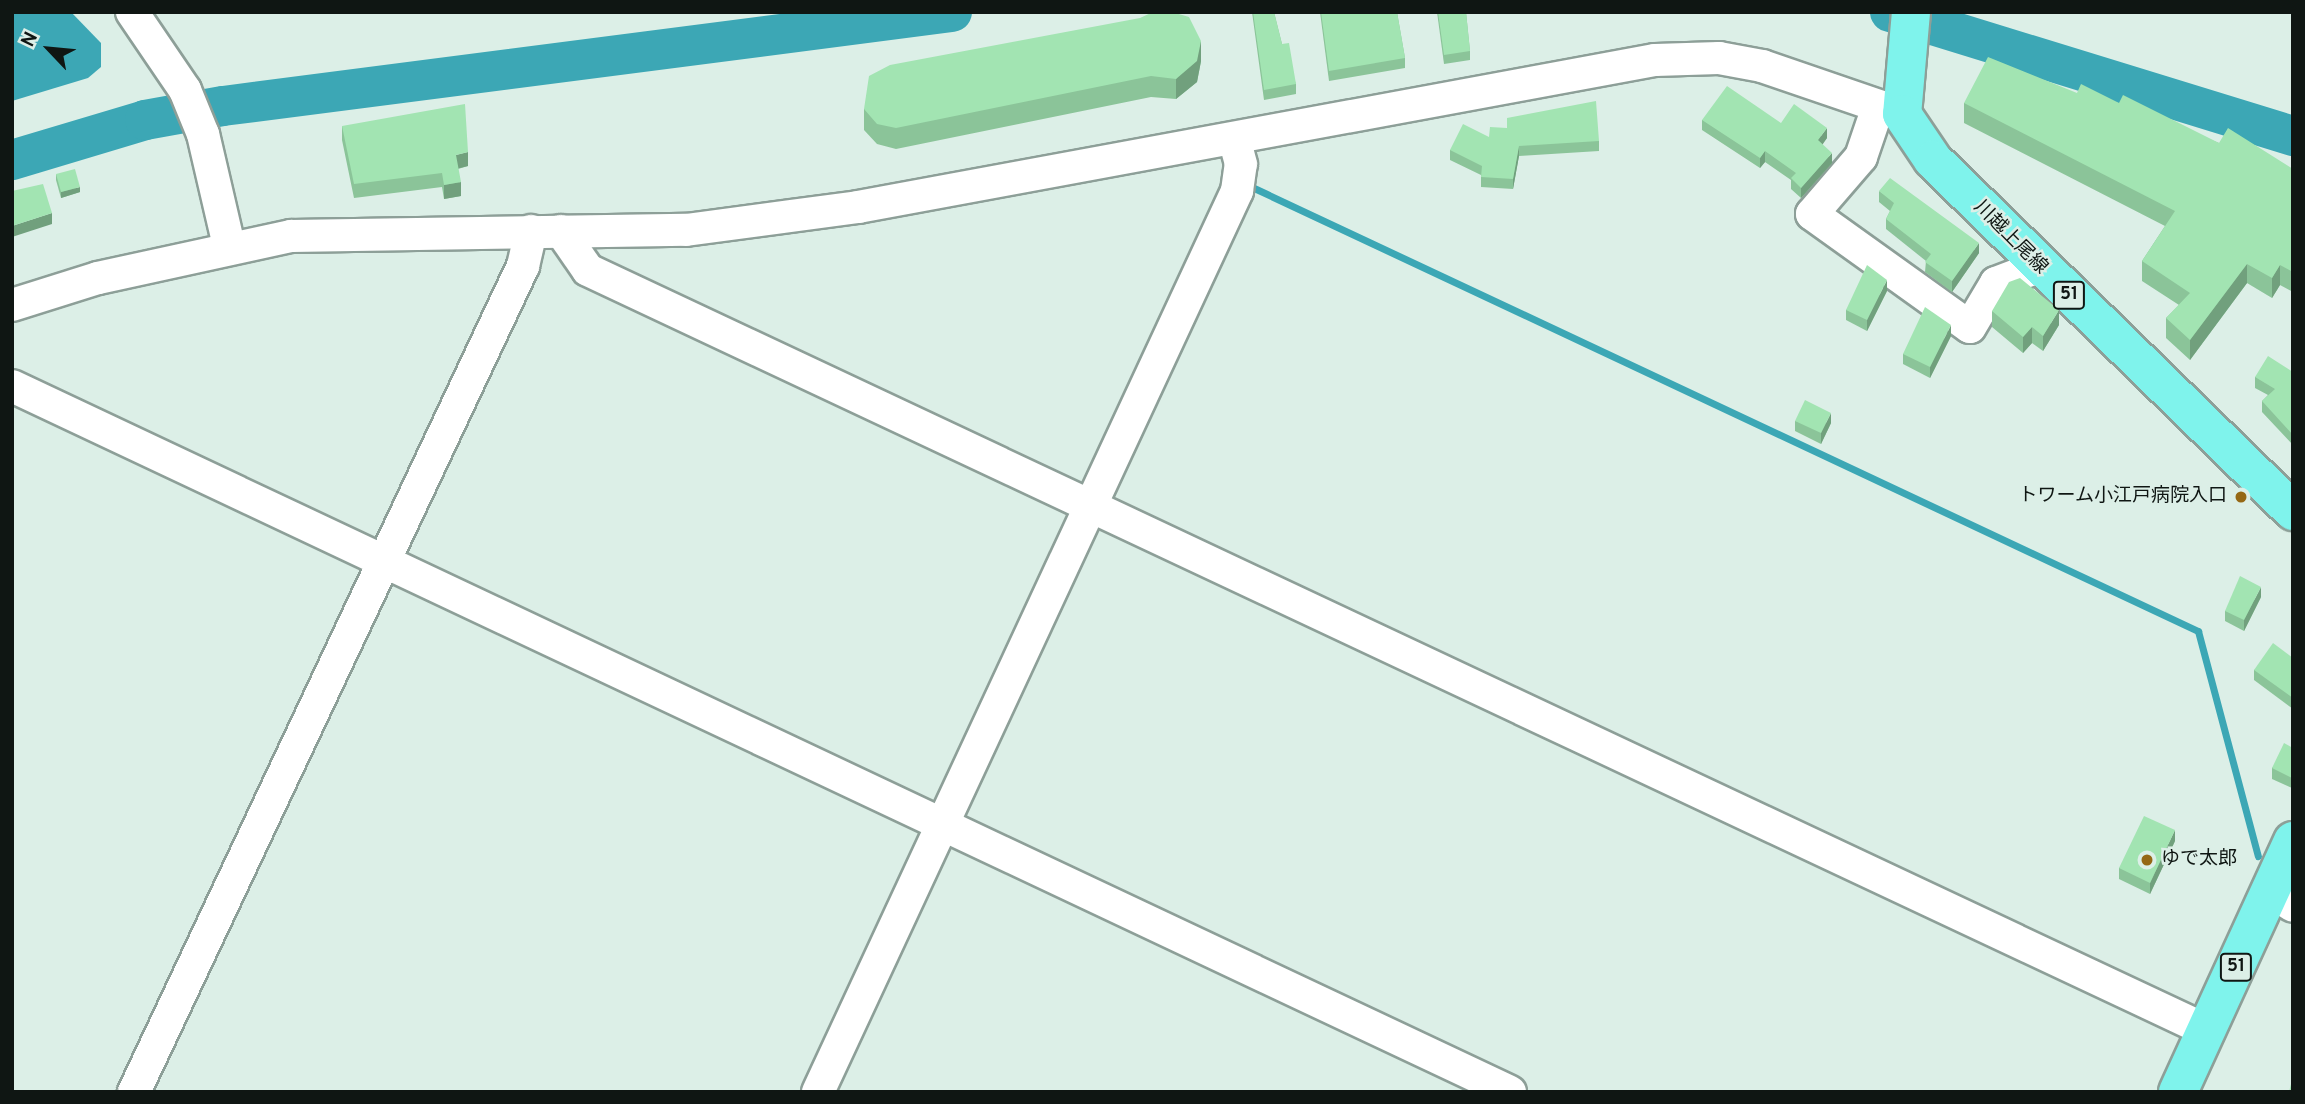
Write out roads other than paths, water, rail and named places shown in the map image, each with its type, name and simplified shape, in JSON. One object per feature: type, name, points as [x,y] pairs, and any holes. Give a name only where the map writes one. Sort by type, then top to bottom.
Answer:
[{"type":"main road","points":[[1890,111],[1906,50],[1912,12]]},
{"type":"main road","name":"川越上尾線","points":[[1890,111],[1933,160],[2038,267],[2293,512]]},
{"type":"main road","name":"51","points":[[2178,1092],[2206,1030],[2281,899],[2293,841]]},
{"type":"street","points":[[139,14],[185,90],[203,135],[229,246]]},
{"type":"street","points":[[12,305],[229,246],[290,236],[546,231],[739,223],[1234,142],[1655,60],[1719,58],[1762,66],[1890,111],[1861,157],[1812,214],[1970,327],[1996,283],[2038,267]]},
{"type":"street","points":[[818,1092],[1093,506],[1237,191],[1241,164],[1234,142]]},
{"type":"street","points":[[546,231],[588,270],[2206,1030]]},
{"type":"street","points":[[134,1092],[523,266],[546,231]]},
{"type":"street","points":[[12,386],[1510,1092]]},
{"type":"water","points":[[12,12],[71,12],[101,43],[101,67],[88,78],[12,101]]},
{"type":"waterway","points":[[12,160],[145,120],[223,106],[952,12]]},
{"type":"waterway","points":[[1890,12],[2293,136]]},
{"type":"waterway","points":[[1254,188],[2198,631],[2258,856]]},
{"type":"place","name":"トワーム小江戸病院入口","points":[[2241,497]]},
{"type":"place","name":"ゆで太郎","points":[[2147,860]]}]
